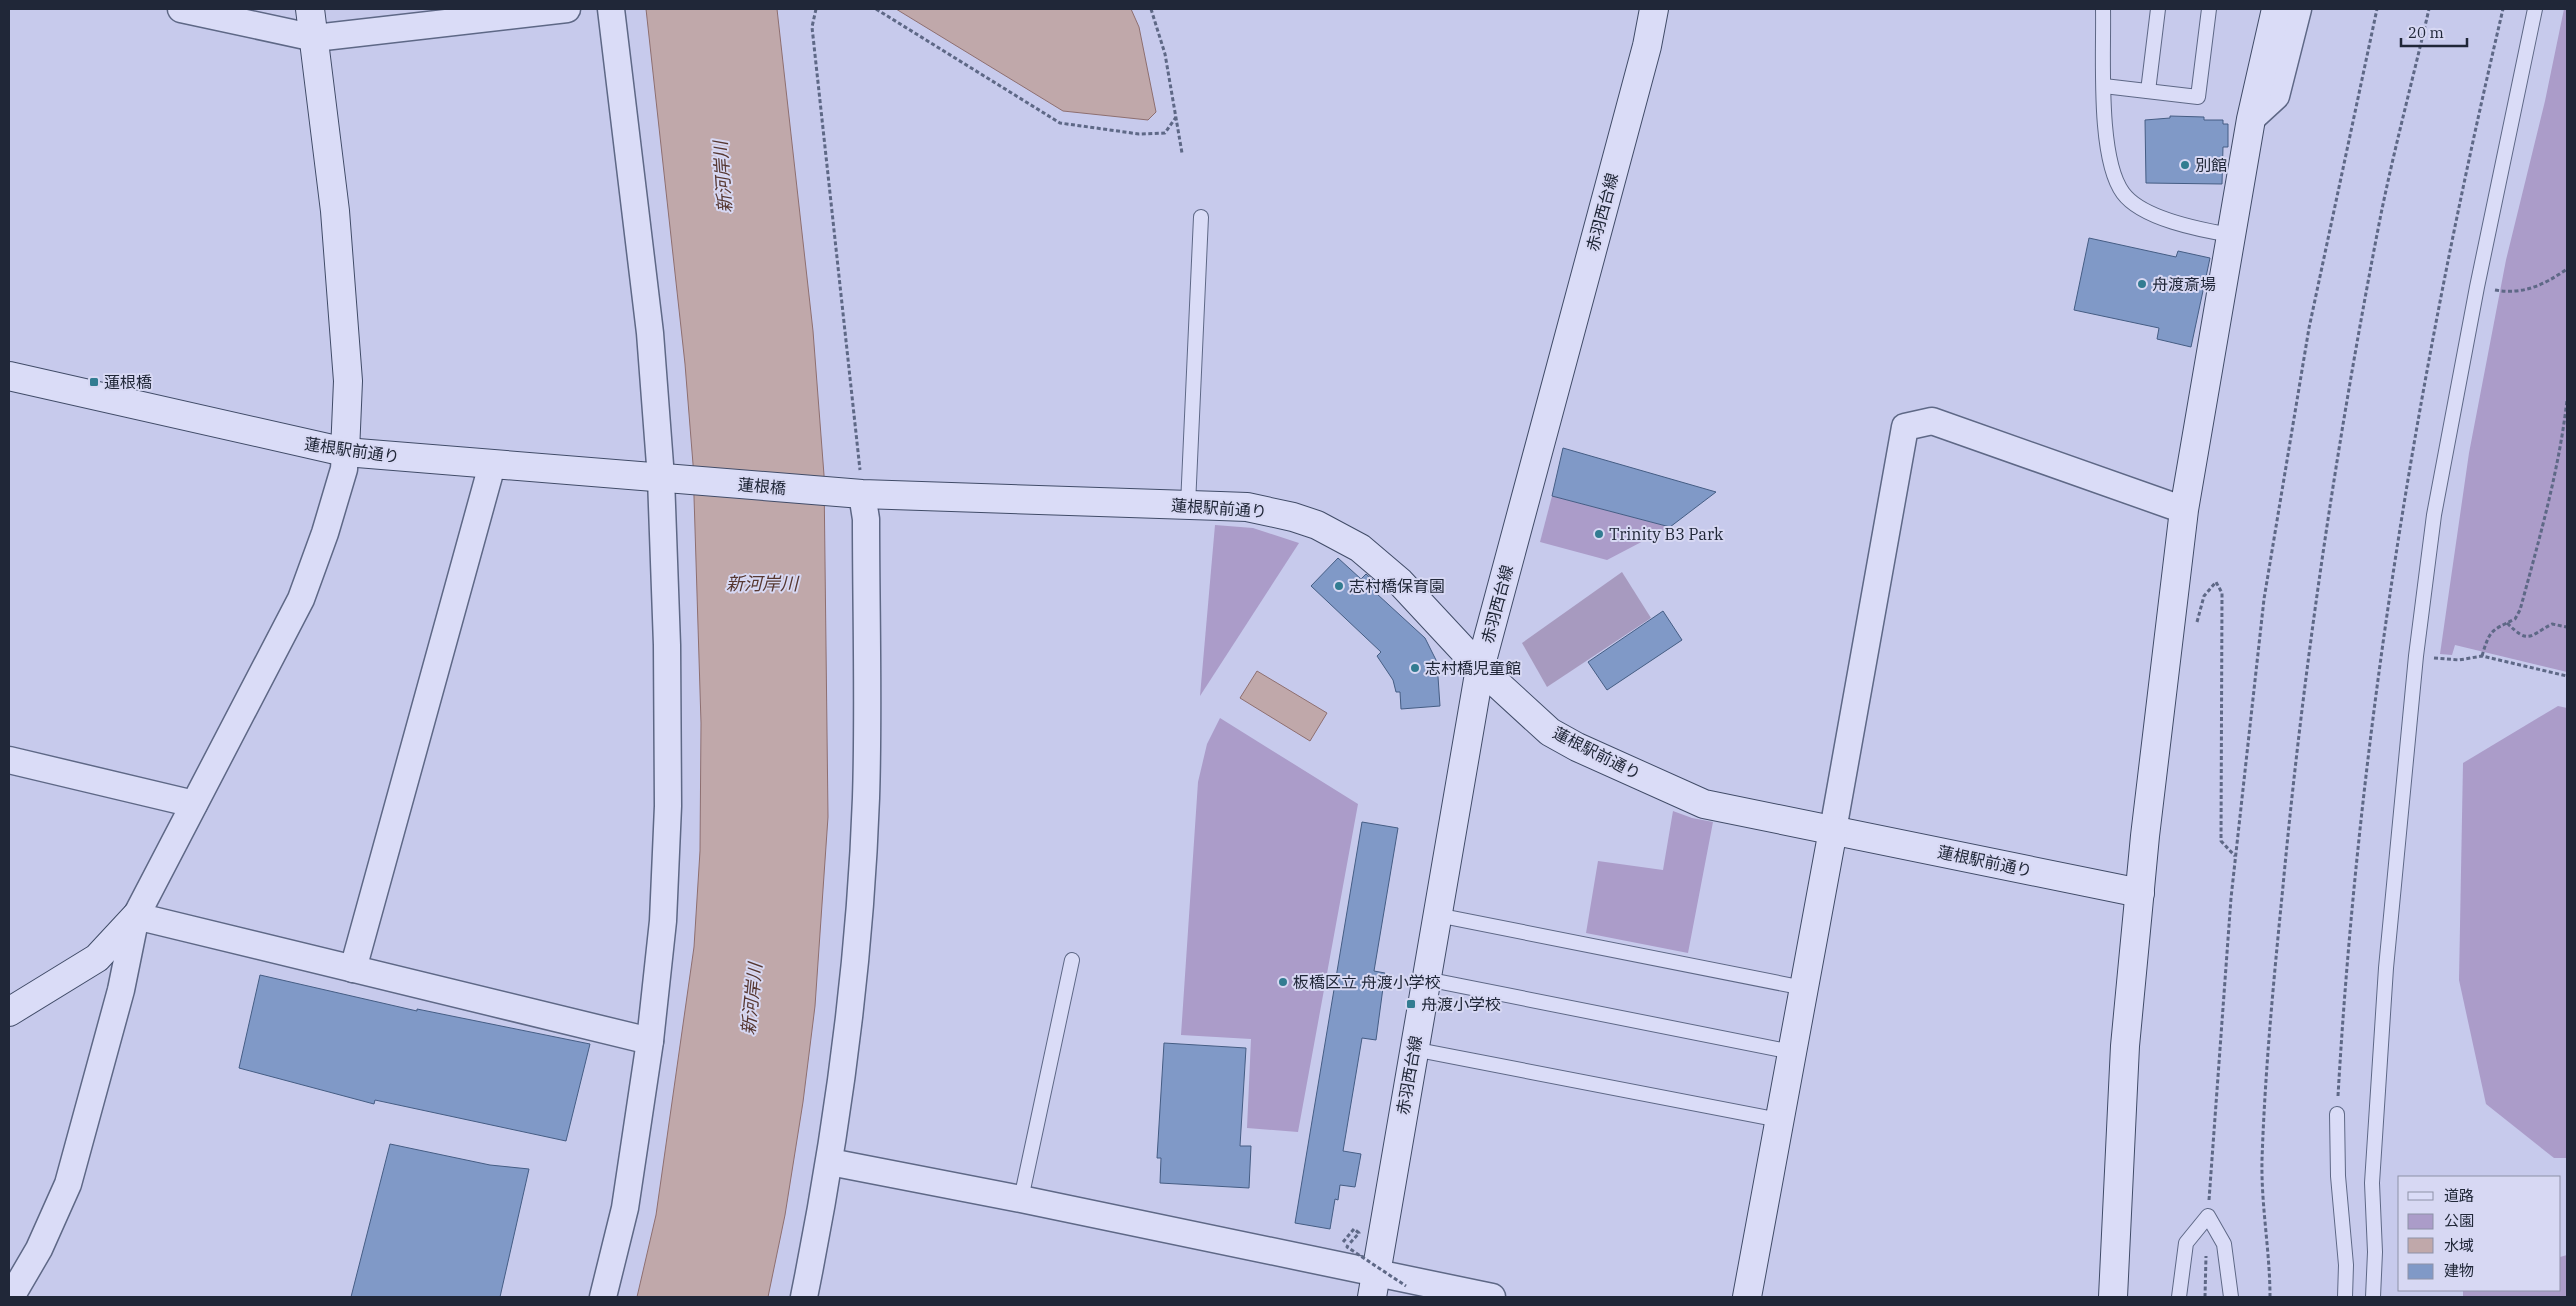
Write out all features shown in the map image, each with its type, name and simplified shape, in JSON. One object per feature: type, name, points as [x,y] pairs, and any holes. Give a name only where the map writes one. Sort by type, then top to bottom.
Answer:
[{"type":"street","points":[[181,9],[315,38],[465,14],[567,9]]},
{"type":"street","points":[[9,1012],[97,958],[136,916],[301,599],[325,533],[344,469],[348,381],[335,211],[310,9]]},
{"type":"street","points":[[603,1297],[625,1208],[650,1041],[663,921],[668,806],[667,478],[611,9]]},
{"type":"street","name":"赤羽西台線","points":[[1374,1285],[1413,1049],[1480,668],[1647,46],[1654,9]]},
{"type":"street","points":[[2113,1297],[2126,1046],[2140,892],[2184,510],[2250,119],[2276,9]]},
{"type":"street","points":[[2250,119],[2276,96],[2298,9]]},
{"type":"street","name":"蓮根駅前通り","points":[[9,376],[345,452],[667,478]]},
{"type":"street","points":[[1747,1297],[1905,427],[1932,420],[2184,510]]},
{"type":"street","points":[[353,969],[492,465]]},
{"type":"street","name":"蓮根橋","points":[[667,478],[857,494]]},
{"type":"street","points":[[804,1297],[830,1162],[853,978],[866,798],[866,519],[857,494]]},
{"type":"street","name":"蓮根駅前通り","points":[[857,494],[1247,507],[1270,510],[1317,525],[1360,548],[1400,582],[1480,668],[1550,732],[1586,751],[1704,804],[2140,892]]},
{"type":"street","points":[[9,760],[194,804]]},
{"type":"street","points":[[136,916],[650,1041]]},
{"type":"street","points":[[11,1297],[39,1249],[68,1184],[121,990],[136,916]]},
{"type":"street","points":[[830,1162],[1021,1199],[1374,1285],[1492,1297]]},
{"type":"lane","points":[[2103,9],[2105,139],[2112,169],[2123,193],[2143,209],[2170,221],[2195,229],[2231,235]]},
{"type":"lane","points":[[2148,91],[2158,9]]},
{"type":"lane","points":[[2104,86],[2198,97],[2209,9]]},
{"type":"lane","points":[[2373,1297],[2375,1252],[2372,1183],[2383,1017],[2416,656],[2434,515],[2477,287],[2535,9]]},
{"type":"lane","points":[[1188,505],[1201,217]]},
{"type":"lane","points":[[1437,915],[1804,988]]},
{"type":"lane","points":[[1021,1199],[1072,960]]},
{"type":"lane","points":[[1426,979],[1792,1052]]},
{"type":"lane","points":[[1413,1049],[1779,1120]]},
{"type":"lane","points":[[2337,1114],[2338,1176],[2346,1265],[2345,1297]]},
{"type":"lane","points":[[2179,1297],[2186,1243],[2208,1216],[2224,1244],[2231,1297]]},
{"type":"path","points":[[816,9],[812,27],[857,494]]},
{"type":"path","points":[[876,9],[1060,123],[1139,134],[1165,132],[1176,116]]},
{"type":"path","points":[[1151,9],[1165,54],[1182,153]]},
{"type":"path","points":[[2208,1216],[2236,856],[2264,598],[2307,338],[2356,96],[2377,9]]},
{"type":"path","points":[[2270,1297],[2263,1189],[2265,1106],[2274,982],[2303,693],[2322,559],[2379,226],[2429,9]]},
{"type":"path","points":[[2337,1114],[2343,1019],[2364,804],[2383,650],[2442,290],[2458,208],[2504,9]]},
{"type":"path","points":[[2477,287],[2510,293],[2532,289],[2567,269]]},
{"type":"path","points":[[2482,656],[2488,637],[2497,627],[2515,619],[2520,610],[2542,528],[2562,439],[2567,400]]},
{"type":"path","points":[[2197,623],[2204,596],[2216,582],[2222,593],[2221,841],[2236,856]]},
{"type":"path","points":[[2508,623],[2521,637],[2528,638],[2552,624],[2567,628]]},
{"type":"path","points":[[2416,656],[2459,660],[2482,656],[2567,676]]},
{"type":"path","points":[[1339,1247],[1354,1229],[1359,1233],[1346,1247],[1406,1286]]},
{"type":"green space","points":[[2564,9],[2567,9],[2567,672],[2455,645],[2452,655],[2440,654],[2469,453],[2506,260],[2545,101]]},
{"type":"green space","name":"Trinity B3 Park","points":[[1552,496],[1670,527],[1607,560],[1540,542]]},
{"type":"green space","points":[[1215,525],[1253,528],[1299,543],[1200,696]]},
{"type":"green space","points":[[2558,706],[2567,708],[2567,1158],[2554,1158],[2486,1104],[2459,980],[2463,763]]},
{"type":"green space","points":[[1220,718],[1358,804],[1298,1132],[1247,1128],[1251,1039],[1181,1035],[1198,782],[1207,744]]},
{"type":"green space","points":[[1673,811],[1692,818],[1713,822],[1688,953],[1586,933],[1598,861],[1663,870]]},
{"type":"green space","points":[[2567,1255],[2567,1297],[2463,1297],[2463,1291],[2561,1291],[2561,1257]]},
{"type":"shaded area","points":[[1622,572],[1651,618],[1547,687],[1522,643]]},
{"type":"water","name":"新河岸川","points":[[646,9],[777,9],[813,331],[824,475],[828,817],[815,1006],[803,1102],[785,1215],[768,1297],[637,1297],[656,1215],[694,947],[700,851],[701,723],[693,464],[685,364]]},
{"type":"water","points":[[896,9],[1131,9],[1139,27],[1156,112],[1148,120],[1063,111]]},
{"type":"water","points":[[1257,671],[1327,713],[1310,741],[1240,698]]},
{"type":"building","name":"別館","points":[[2170,116],[2204,117],[2204,120],[2223,120],[2223,124],[2228,124],[2228,147],[2223,147],[2222,184],[2146,183],[2145,120],[2170,118]]},
{"type":"building","name":"舟渡斎場","points":[[2089,238],[2176,257],[2178,251],[2210,258],[2191,347],[2157,339],[2159,328],[2074,310]]},
{"type":"building","points":[[1563,448],[1716,492],[1670,527],[1552,496]]},
{"type":"building","points":[[1338,558],[1361,579],[1366,574],[1382,588],[1377,594],[1425,638],[1437,662],[1440,706],[1401,709],[1400,692],[1396,692],[1393,680],[1377,656],[1381,652],[1311,586]]},
{"type":"building","points":[[1663,611],[1682,640],[1607,690],[1588,662]]},
{"type":"building","points":[[1362,822],[1398,828],[1374,971],[1385,973],[1376,1040],[1362,1038],[1343,1151],[1361,1154],[1355,1187],[1340,1185],[1338,1200],[1335,1199],[1330,1229],[1295,1223]]},
{"type":"building","points":[[260,975],[417,1011],[417,1009],[590,1044],[566,1141],[375,1100],[374,1104],[239,1068]]},
{"type":"building","points":[[1164,1043],[1246,1048],[1240,1146],[1251,1146],[1249,1188],[1160,1183],[1161,1158],[1157,1158]]},
{"type":"building","points":[[390,1144],[490,1165],[529,1169],[500,1297],[351,1297]]},
{"type":"place","name":"別館","points":[[2185,165]]},
{"type":"place","name":"舟渡斎場","points":[[2142,284]]},
{"type":"place","name":"蓮根橋","points":[[94,382]]},
{"type":"place","name":"Trinity B3 Park","points":[[1599,534]]},
{"type":"place","name":"志村橋保育園","points":[[1339,586]]},
{"type":"place","name":"志村橋児童館","points":[[1415,668]]},
{"type":"place","name":"板橋区立 舟渡小学校","points":[[1283,982]]},
{"type":"place","name":"舟渡小学校","points":[[1411,1004]]}]
